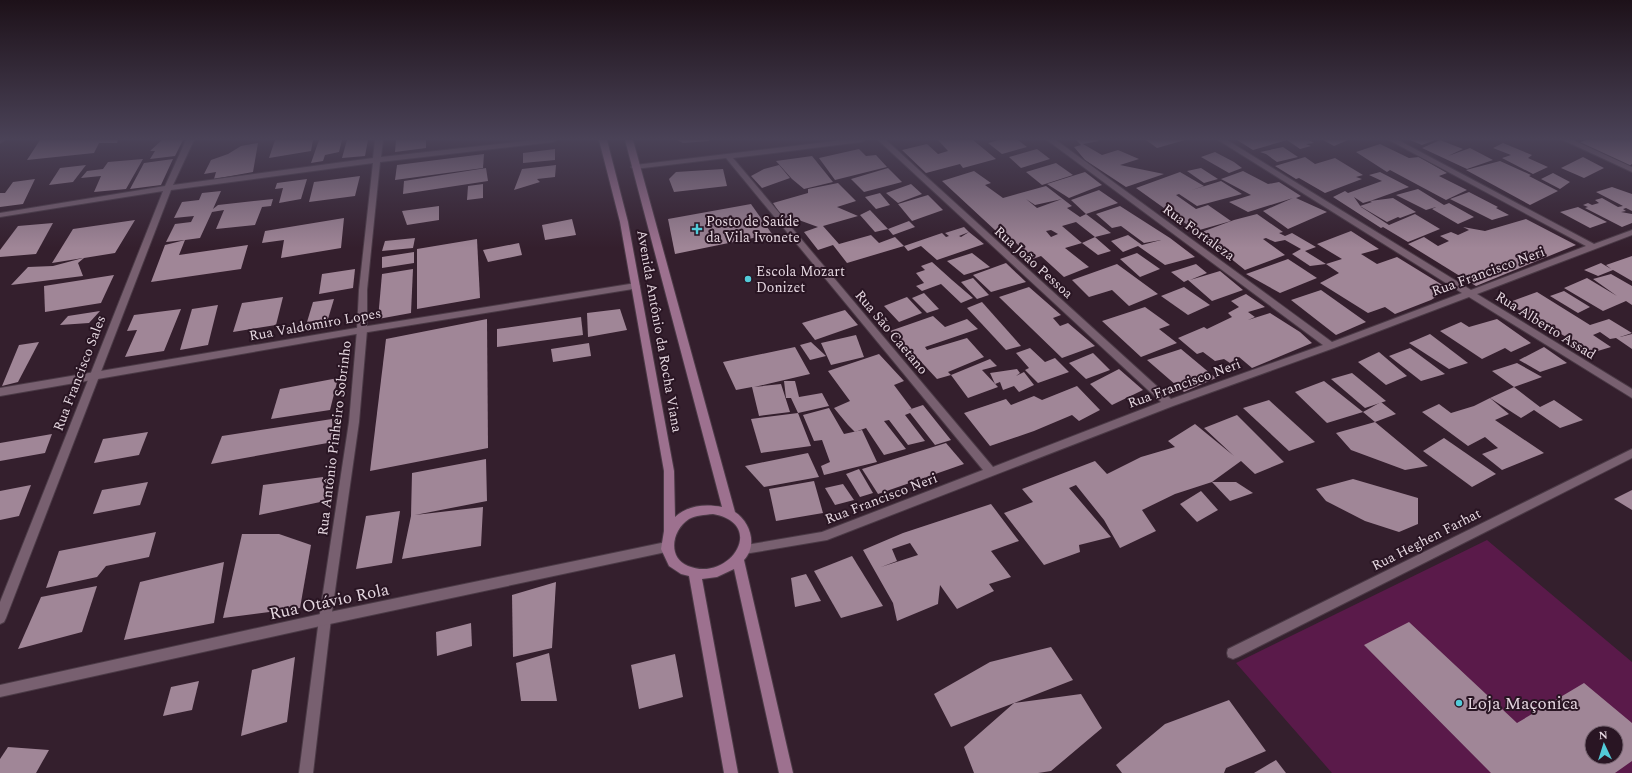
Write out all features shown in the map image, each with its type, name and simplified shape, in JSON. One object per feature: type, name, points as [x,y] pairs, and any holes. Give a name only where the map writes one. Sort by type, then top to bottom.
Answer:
[{"type":"main road","name":"Avenida Antônio da Rocha Viana","points":[[612,176],[624,222],[669,471],[670,531]]},
{"type":"main road","name":"Avenida Antônio da Rocha Viana","points":[[637,176],[730,514]]},
{"type":"main road","points":[[708,509],[719,510],[730,514],[744,529],[746,539],[741,554],[730,566],[707,574],[695,574],[674,565],[666,547],[667,539],[670,531],[685,516],[696,511],[708,509]]},
{"type":"main road","points":[[741,554],[786,773]]},
{"type":"main road","points":[[695,574],[731,773]]},
{"type":"street","name":"Rua Francisco Sales","points":[[0,618],[173,176]]},
{"type":"street","points":[[0,215],[168,188],[257,176]]},
{"type":"street","name":"Rua Antônio Pinheiro Sobrinho","points":[[306,773],[325,619],[354,422],[362,330],[363,290],[375,176]]},
{"type":"street","name":"Rua São Caetano","points":[[744,176],[991,472]]},
{"type":"street","name":"Rua João Pessoa","points":[[921,176],[1169,403]]},
{"type":"street","name":"Rua Fortaleza","points":[[1100,176],[1331,346]]},
{"type":"street","name":"Rua Alberto Assad","points":[[1279,176],[1632,394]]},
{"type":"street","points":[[1460,176],[1594,247]]},
{"type":"street","name":"Rua Francisco Neri","points":[[741,554],[823,537],[1169,403],[1331,346],[1632,232]]},
{"type":"street","name":"Rua Valdomiro Lopes","points":[[0,392],[362,330],[636,286]]},
{"type":"street","name":"Rua Heghen Farhat","points":[[1233,653],[1632,453]]},
{"type":"street","name":"Rua Otávio Rola","points":[[0,691],[325,619],[666,547]]},
{"type":"shaded area","points":[[1487,540],[1632,662],[1632,773],[1332,773],[1236,663]]},
{"type":"building","points":[[55,176],[78,176],[73,182],[49,185]]},
{"type":"building","points":[[83,176],[100,176],[81,178]]},
{"type":"building","points":[[101,176],[133,176],[126,189],[94,192]]},
{"type":"building","points":[[137,176],[165,176],[161,185],[130,189]]},
{"type":"building","points":[[215,176],[230,176],[214,179]]},
{"type":"building","points":[[360,176],[355,196],[309,202],[314,182]]},
{"type":"building","points":[[396,176],[424,176],[395,180]]},
{"type":"building","points":[[435,176],[487,176],[488,181],[403,194],[404,181]]},
{"type":"building","points":[[519,176],[555,176],[537,179],[540,182],[514,190]]},
{"type":"building","points":[[672,176],[725,176],[727,186],[674,192],[669,179]]},
{"type":"building","points":[[751,176],[788,176],[790,178],[762,188]]},
{"type":"building","points":[[789,176],[828,176],[833,182],[804,189]]},
{"type":"building","points":[[832,176],[851,176],[835,180]]},
{"type":"building","points":[[861,176],[896,176],[902,182],[864,192],[851,179]]},
{"type":"building","points":[[958,176],[981,176],[991,183],[985,185],[1003,198],[1046,186],[1072,206],[1067,208],[1080,217],[1086,214],[1111,233],[1095,237],[1076,222],[1062,226],[1082,243],[1065,248],[1089,267],[1064,277],[1041,256],[1033,259],[1015,242],[1010,244],[942,181]],"holes":[[[1026,199],[1035,205],[1062,199],[1037,208]],[[1051,230],[1058,234],[1051,237],[1046,231]]]},
{"type":"building","points":[[1031,176],[1070,176],[1042,185]]},
{"type":"building","points":[[1072,176],[1090,176],[1102,185],[1069,198],[1047,184]]},
{"type":"building","points":[[1109,176],[1158,176],[1126,187]]},
{"type":"building","points":[[1169,176],[1187,176],[1204,186],[1192,190],[1221,181],[1242,194],[1197,206],[1179,194],[1176,195],[1196,209],[1208,205],[1231,221],[1196,231],[1136,188]]},
{"type":"building","points":[[1194,176],[1213,176],[1218,179],[1204,183]]},
{"type":"building","points":[[1229,176],[1253,176],[1268,184],[1279,182],[1301,196],[1296,198],[1327,212],[1288,229],[1263,211],[1293,198],[1248,212],[1229,202],[1251,195],[1221,179]]},
{"type":"building","points":[[1291,176],[1359,176],[1356,177],[1362,179],[1325,193],[1299,178],[1296,179]]},
{"type":"building","points":[[1371,176],[1388,176],[1409,187],[1370,201],[1393,198],[1416,212],[1387,222],[1361,206],[1389,225],[1415,214],[1440,229],[1408,242],[1383,227],[1381,228],[1333,197],[1345,191],[1348,193],[1382,181]],"holes":[[[1354,197],[1363,203],[1370,201],[1372,202],[1360,206]]]},
{"type":"building","points":[[1401,176],[1439,176],[1467,190],[1446,200]]},
{"type":"building","points":[[1477,176],[1529,176],[1558,191],[1530,205]]},
{"type":"building","points":[[1547,176],[1559,176],[1570,182],[1560,189],[1541,179]]},
{"type":"building","points":[[35,179],[23,204],[0,207],[0,193],[5,193],[13,182]]},
{"type":"building","points":[[307,179],[301,199],[279,203],[283,188],[275,189],[277,183]]},
{"type":"building","points":[[838,183],[856,201],[837,207],[858,216],[823,226],[839,244],[871,235],[879,243],[895,237],[904,246],[847,263],[833,245],[818,250],[804,232],[818,227],[796,219],[785,221],[773,203],[808,193],[808,189]]},
{"type":"building","points":[[483,184],[483,198],[467,200],[468,186]]},
{"type":"building","points":[[911,184],[922,194],[898,203],[886,193]]},
{"type":"building","points":[[1612,187],[1632,194],[1632,211],[1626,208],[1623,209],[1626,211],[1621,212],[1632,214],[1632,223],[1622,227],[1585,208],[1588,207],[1583,205],[1588,203],[1592,205],[1599,203],[1595,200],[1602,198],[1618,207],[1623,206],[1596,192]]},
{"type":"building","points":[[1418,189],[1444,205],[1449,203],[1474,217],[1458,224],[1432,209],[1436,207],[1426,210],[1396,195]]},
{"type":"building","points":[[1099,190],[1118,203],[1086,214],[1071,200]]},
{"type":"building","points":[[221,191],[213,209],[218,205],[273,199],[271,206],[262,207],[255,225],[216,229],[224,210],[212,212],[200,238],[166,242],[175,224],[191,222],[194,216],[174,218],[182,202],[199,200],[202,193]]},
{"type":"building","points":[[1469,192],[1498,207],[1496,208],[1509,215],[1492,220],[1450,199]]},
{"type":"building","points":[[880,193],[890,205],[876,209],[865,197]]},
{"type":"building","points":[[928,195],[943,210],[912,221],[898,204]]},
{"type":"building","points":[[751,204],[772,234],[675,254],[668,219]]},
{"type":"building","points":[[439,206],[439,220],[407,225],[402,211]]},
{"type":"building","points":[[1120,206],[1170,238],[1195,257],[1165,265],[1138,246],[1123,252],[1111,241],[1128,235],[1142,245],[1161,240],[1144,243],[1121,226],[1112,228],[1096,214]]},
{"type":"building","points":[[1578,207],[1607,222],[1590,228],[1560,212]]},
{"type":"building","points":[[870,210],[888,229],[875,232],[860,215]]},
{"type":"building","points":[[1257,214],[1283,232],[1279,233],[1285,236],[1292,233],[1316,247],[1305,251],[1326,264],[1310,266],[1292,254],[1301,249],[1285,240],[1275,242],[1266,238],[1263,239],[1285,255],[1245,270],[1199,233],[1234,220]]},
{"type":"building","points":[[344,218],[341,248],[281,258],[284,240],[262,243],[265,231]]},
{"type":"building","points":[[572,219],[576,235],[545,240],[542,225]]},
{"type":"building","points":[[1526,219],[1576,245],[1476,286],[1408,244],[1424,237],[1438,246],[1449,241],[1440,236],[1451,232],[1458,235],[1469,230],[1463,227],[1485,231]]},
{"type":"building","points":[[135,220],[115,253],[84,258],[78,263],[83,276],[11,285],[28,267],[53,266],[83,258],[52,263],[73,229]]},
{"type":"building","points":[[909,221],[915,227],[893,235],[888,229]]},
{"type":"building","points":[[53,223],[36,254],[0,257],[0,250],[18,226]]},
{"type":"building","points":[[964,227],[984,244],[937,260],[921,246],[908,251],[904,246],[942,233],[946,237],[949,236],[945,233]]},
{"type":"building","points":[[1351,231],[1379,249],[1361,254],[1377,264],[1397,257],[1449,289],[1431,300],[1395,314],[1385,307],[1368,313],[1320,283],[1339,273],[1326,264],[1342,259],[1317,244]]},
{"type":"building","points":[[1095,237],[1111,251],[1098,255],[1082,243]]},
{"type":"building","points":[[415,238],[413,248],[382,251],[385,241]]},
{"type":"building","points":[[477,239],[480,298],[417,309],[417,249]]},
{"type":"building","points":[[185,240],[179,255],[248,245],[241,269],[151,282],[165,245]]},
{"type":"building","points":[[519,243],[522,255],[488,262],[483,250]]},
{"type":"building","points":[[414,252],[414,263],[382,268],[382,257]]},
{"type":"building","points":[[972,253],[990,267],[964,275],[947,261]]},
{"type":"building","points":[[1137,253],[1160,269],[1140,277],[1120,259]]},
{"type":"building","points":[[1632,256],[1632,281],[1613,270],[1598,276],[1584,270],[1601,263],[1611,269],[1606,265]]},
{"type":"building","points":[[1288,259],[1317,278],[1280,293],[1246,274]]},
{"type":"building","points":[[932,262],[973,298],[961,303],[941,284],[922,291],[916,286],[924,283],[916,273],[925,270],[921,266]]},
{"type":"building","points":[[1006,263],[1026,282],[991,292],[973,275]]},
{"type":"building","points":[[1117,264],[1158,294],[1129,306],[1112,290],[1089,297],[1072,280]]},
{"type":"building","points":[[1196,264],[1207,273],[1190,280],[1220,271],[1243,290],[1212,301],[1188,280],[1184,282],[1171,272]]},
{"type":"building","points":[[355,269],[353,288],[319,294],[322,274]]},
{"type":"building","points":[[413,269],[411,313],[378,319],[382,274]]},
{"type":"building","points":[[1611,274],[1632,286],[1632,305],[1626,301],[1603,311],[1564,288],[1587,278],[1617,296],[1593,279]]},
{"type":"building","points":[[114,275],[101,303],[45,312],[44,286]]},
{"type":"building","points":[[973,278],[989,295],[977,299],[961,282]]},
{"type":"building","points":[[1029,287],[1061,315],[1053,318],[1060,326],[1068,323],[1095,346],[1062,358],[999,297]]},
{"type":"building","points":[[1184,287],[1210,305],[1188,315],[1161,296]]},
{"type":"building","points":[[1321,290],[1366,322],[1336,335],[1291,300]]},
{"type":"building","points":[[1564,291],[1590,307],[1578,313],[1550,296]]},
{"type":"building","points":[[1537,292],[1590,325],[1609,319],[1632,333],[1620,337],[1632,334],[1632,349],[1616,338],[1610,339],[1600,332],[1593,335],[1611,347],[1591,353],[1575,342],[1507,303]]},
{"type":"building","points":[[924,293],[939,309],[927,313],[912,298]]},
{"type":"building","points":[[1246,294],[1265,307],[1248,312],[1255,317],[1248,320],[1270,313],[1300,332],[1312,343],[1252,368],[1239,357],[1230,363],[1224,359],[1215,361],[1203,352],[1197,354],[1178,338],[1204,327],[1207,329],[1232,317],[1228,313],[1239,307],[1231,301]]},
{"type":"building","points":[[283,297],[276,325],[233,332],[242,303]]},
{"type":"building","points":[[907,297],[922,313],[899,322],[884,306]]},
{"type":"building","points":[[334,299],[328,319],[307,322],[313,302]]},
{"type":"building","points":[[982,302],[1021,346],[1006,350],[967,308]]},
{"type":"building","points":[[218,305],[208,345],[180,350],[192,309]]},
{"type":"building","points":[[1145,307],[1170,325],[1159,329],[1177,343],[1141,357],[1102,321]]},
{"type":"building","points":[[181,309],[164,351],[125,357],[137,330],[127,331],[134,315]]},
{"type":"building","points":[[620,309],[627,330],[588,337],[587,313]]},
{"type":"building","points":[[845,310],[858,325],[815,340],[802,323]]},
{"type":"building","points":[[100,311],[89,323],[60,325],[68,316]]},
{"type":"building","points":[[933,316],[945,327],[967,319],[978,329],[925,347],[927,350],[967,338],[984,357],[948,372],[951,375],[937,379],[890,331]]},
{"type":"building","points":[[581,317],[583,335],[497,347],[497,329]]},
{"type":"building","points":[[487,319],[488,448],[370,471],[386,339]]},
{"type":"building","points":[[1497,319],[1531,343],[1511,352],[1505,348],[1482,359],[1440,331],[1461,322],[1469,327]]},
{"type":"building","points":[[1430,334],[1468,363],[1449,369],[1409,343]]},
{"type":"building","points":[[856,335],[864,357],[831,365],[821,343]]},
{"type":"building","points":[[39,342],[18,382],[2,386],[19,345]]},
{"type":"building","points":[[811,342],[826,356],[810,360],[800,345]]},
{"type":"building","points":[[589,343],[591,356],[553,362],[551,349]]},
{"type":"building","points":[[795,347],[810,374],[754,387],[781,384],[790,412],[759,416],[752,387],[736,390],[723,362]]},
{"type":"building","points":[[1544,347],[1567,363],[1540,372],[1519,360]]},
{"type":"building","points":[[1030,348],[1045,362],[1055,358],[1069,372],[1038,383],[1025,370],[1029,368],[1016,353]]},
{"type":"building","points":[[1410,348],[1445,374],[1421,381],[1389,356]]},
{"type":"building","points":[[1181,349],[1216,378],[1184,392],[1147,360]]},
{"type":"building","points":[[1379,352],[1407,376],[1386,385],[1358,362]]},
{"type":"building","points":[[1093,353],[1110,370],[1086,379],[1069,363]]},
{"type":"building","points":[[879,354],[904,381],[894,385],[912,409],[923,405],[951,440],[935,445],[910,413],[905,415],[925,441],[908,445],[889,420],[884,421],[906,449],[884,455],[866,428],[855,432],[848,425],[834,408],[850,401],[828,371]]},
{"type":"building","points":[[990,359],[997,366],[982,370],[998,387],[968,398],[951,375]]},
{"type":"building","points":[[1517,363],[1542,377],[1514,387],[1492,371]]},
{"type":"building","points":[[1017,369],[1020,373],[1016,376],[1024,372],[1034,385],[1019,392],[1014,386],[1003,390],[1000,382],[995,384],[990,373]]},
{"type":"building","points":[[1119,369],[1143,390],[1112,405],[1090,384]]},
{"type":"building","points":[[1352,373],[1386,401],[1365,408],[1331,379]]},
{"type":"building","points":[[338,378],[330,410],[271,419],[280,389]]},
{"type":"building","points":[[784,381],[795,381],[799,397],[822,393],[829,406],[798,413],[791,398],[786,398]]},
{"type":"building","points":[[1324,381],[1363,412],[1327,423],[1295,392]]},
{"type":"building","points":[[1077,386],[1100,410],[1079,421],[1072,415],[1034,431],[990,446],[964,413],[1006,399],[1011,405],[1034,396],[1042,400]]},
{"type":"building","points":[[1514,387],[1540,407],[1554,400],[1583,420],[1560,428],[1534,410],[1521,418],[1490,398]]},
{"type":"building","points":[[1490,398],[1509,414],[1495,420],[1544,453],[1502,470],[1482,454],[1498,448],[1485,437],[1468,446],[1422,412],[1439,404],[1451,413],[1474,406]]},
{"type":"building","points":[[1269,400],[1315,442],[1289,451],[1243,408]]},
{"type":"building","points":[[1381,402],[1396,414],[1375,422],[1363,412]]},
{"type":"building","points":[[829,408],[844,434],[862,430],[877,462],[824,475],[821,466],[830,462],[822,440],[814,441],[803,415]]},
{"type":"building","points":[[798,413],[811,446],[761,453],[751,419]]},
{"type":"building","points":[[1237,415],[1284,462],[1255,474],[1241,461],[1212,482],[1175,494],[1142,510],[1156,531],[1120,548],[1104,520],[1076,485],[1069,488],[1111,537],[1079,545],[1080,552],[1044,565],[1004,513],[1033,502],[1022,489],[1095,461],[1107,474],[1141,457],[1175,447],[1168,441],[1195,424],[1234,456],[1204,428]]},
{"type":"building","points":[[332,419],[333,442],[211,464],[222,436]]},
{"type":"building","points":[[1375,422],[1428,466],[1405,470],[1351,450],[1336,433]]},
{"type":"building","points":[[148,432],[139,455],[94,463],[103,439]]},
{"type":"building","points":[[52,434],[45,453],[0,461],[0,443]]},
{"type":"building","points":[[1444,438],[1496,474],[1472,487],[1423,451]]},
{"type":"building","points":[[946,443],[964,464],[878,494],[862,469]]},
{"type":"building","points":[[808,453],[819,477],[764,487],[745,466]]},
{"type":"building","points":[[486,459],[487,501],[415,515],[483,507],[481,546],[402,559],[411,516],[412,473]]},
{"type":"building","points":[[859,469],[873,493],[860,497],[846,474]]},
{"type":"building","points":[[323,477],[325,501],[259,515],[263,485]]},
{"type":"building","points":[[1353,479],[1418,498],[1418,524],[1399,532],[1365,521],[1326,501],[1316,489]]},
{"type":"building","points":[[814,481],[823,513],[776,521],[769,489]]},
{"type":"building","points":[[148,482],[140,505],[93,514],[102,490]]},
{"type":"building","points":[[1212,482],[1236,482],[1253,493],[1230,501]]},
{"type":"building","points":[[843,484],[854,500],[835,505],[825,488]]},
{"type":"building","points":[[31,485],[19,516],[0,520],[0,491]]},
{"type":"building","points":[[1632,490],[1632,510],[1614,499]]},
{"type":"building","points":[[1201,491],[1218,510],[1197,522],[1180,504]]},
{"type":"building","points":[[991,504],[1019,541],[991,551],[1011,577],[989,584],[994,591],[957,609],[940,585],[938,604],[897,621],[893,603],[863,550],[903,533]],"holes":[[[910,543],[918,555],[881,567],[897,561],[892,549]]]},
{"type":"building","points":[[400,511],[392,563],[356,569],[366,516]]},
{"type":"building","points":[[156,532],[149,557],[106,566],[97,577],[46,588],[59,551]]},
{"type":"building","points":[[242,534],[279,534],[311,545],[300,608],[223,618]]},
{"type":"building","points":[[852,556],[883,606],[841,618],[814,571]]},
{"type":"building","points":[[224,562],[214,623],[124,640],[140,582]]},
{"type":"building","points":[[806,574],[821,601],[795,607],[791,578]]},
{"type":"building","points":[[556,582],[552,648],[513,657],[512,595]]},
{"type":"building","points":[[97,586],[82,632],[18,649],[41,597]]},
{"type":"building","name":"Loja Maçonica","points":[[1409,622],[1517,723],[1584,683],[1632,723],[1632,761],[1615,773],[1491,773],[1364,645]]},
{"type":"building","points":[[471,623],[472,646],[437,656],[436,632]]},
{"type":"building","points":[[1051,647],[1073,680],[951,727],[934,694],[990,662]]},
{"type":"building","points":[[549,653],[557,701],[521,701],[516,663]]},
{"type":"building","points":[[675,654],[683,697],[639,709],[631,665]]},
{"type":"building","points":[[295,657],[287,722],[241,736],[252,670]]},
{"type":"building","points":[[199,681],[192,710],[163,716],[171,687]]},
{"type":"building","points":[[1081,694],[1102,728],[1051,771],[1038,773],[974,773],[964,747],[1014,703]]},
{"type":"building","points":[[1229,700],[1266,751],[1226,768],[1224,773],[1122,773],[1116,765],[1165,724]]},
{"type":"building","points":[[8,747],[49,750],[36,773],[0,773],[0,759]]},
{"type":"building","points":[[1276,760],[1286,773],[1254,773]]},
{"type":"place","name":"Posto de Saúde da Vila Ivonete","points":[[697,229]]},
{"type":"place","name":"Escola Mozart Donizet","points":[[748,279]]},
{"type":"place","name":"Loja Maçonica","points":[[1459,703]]}]
